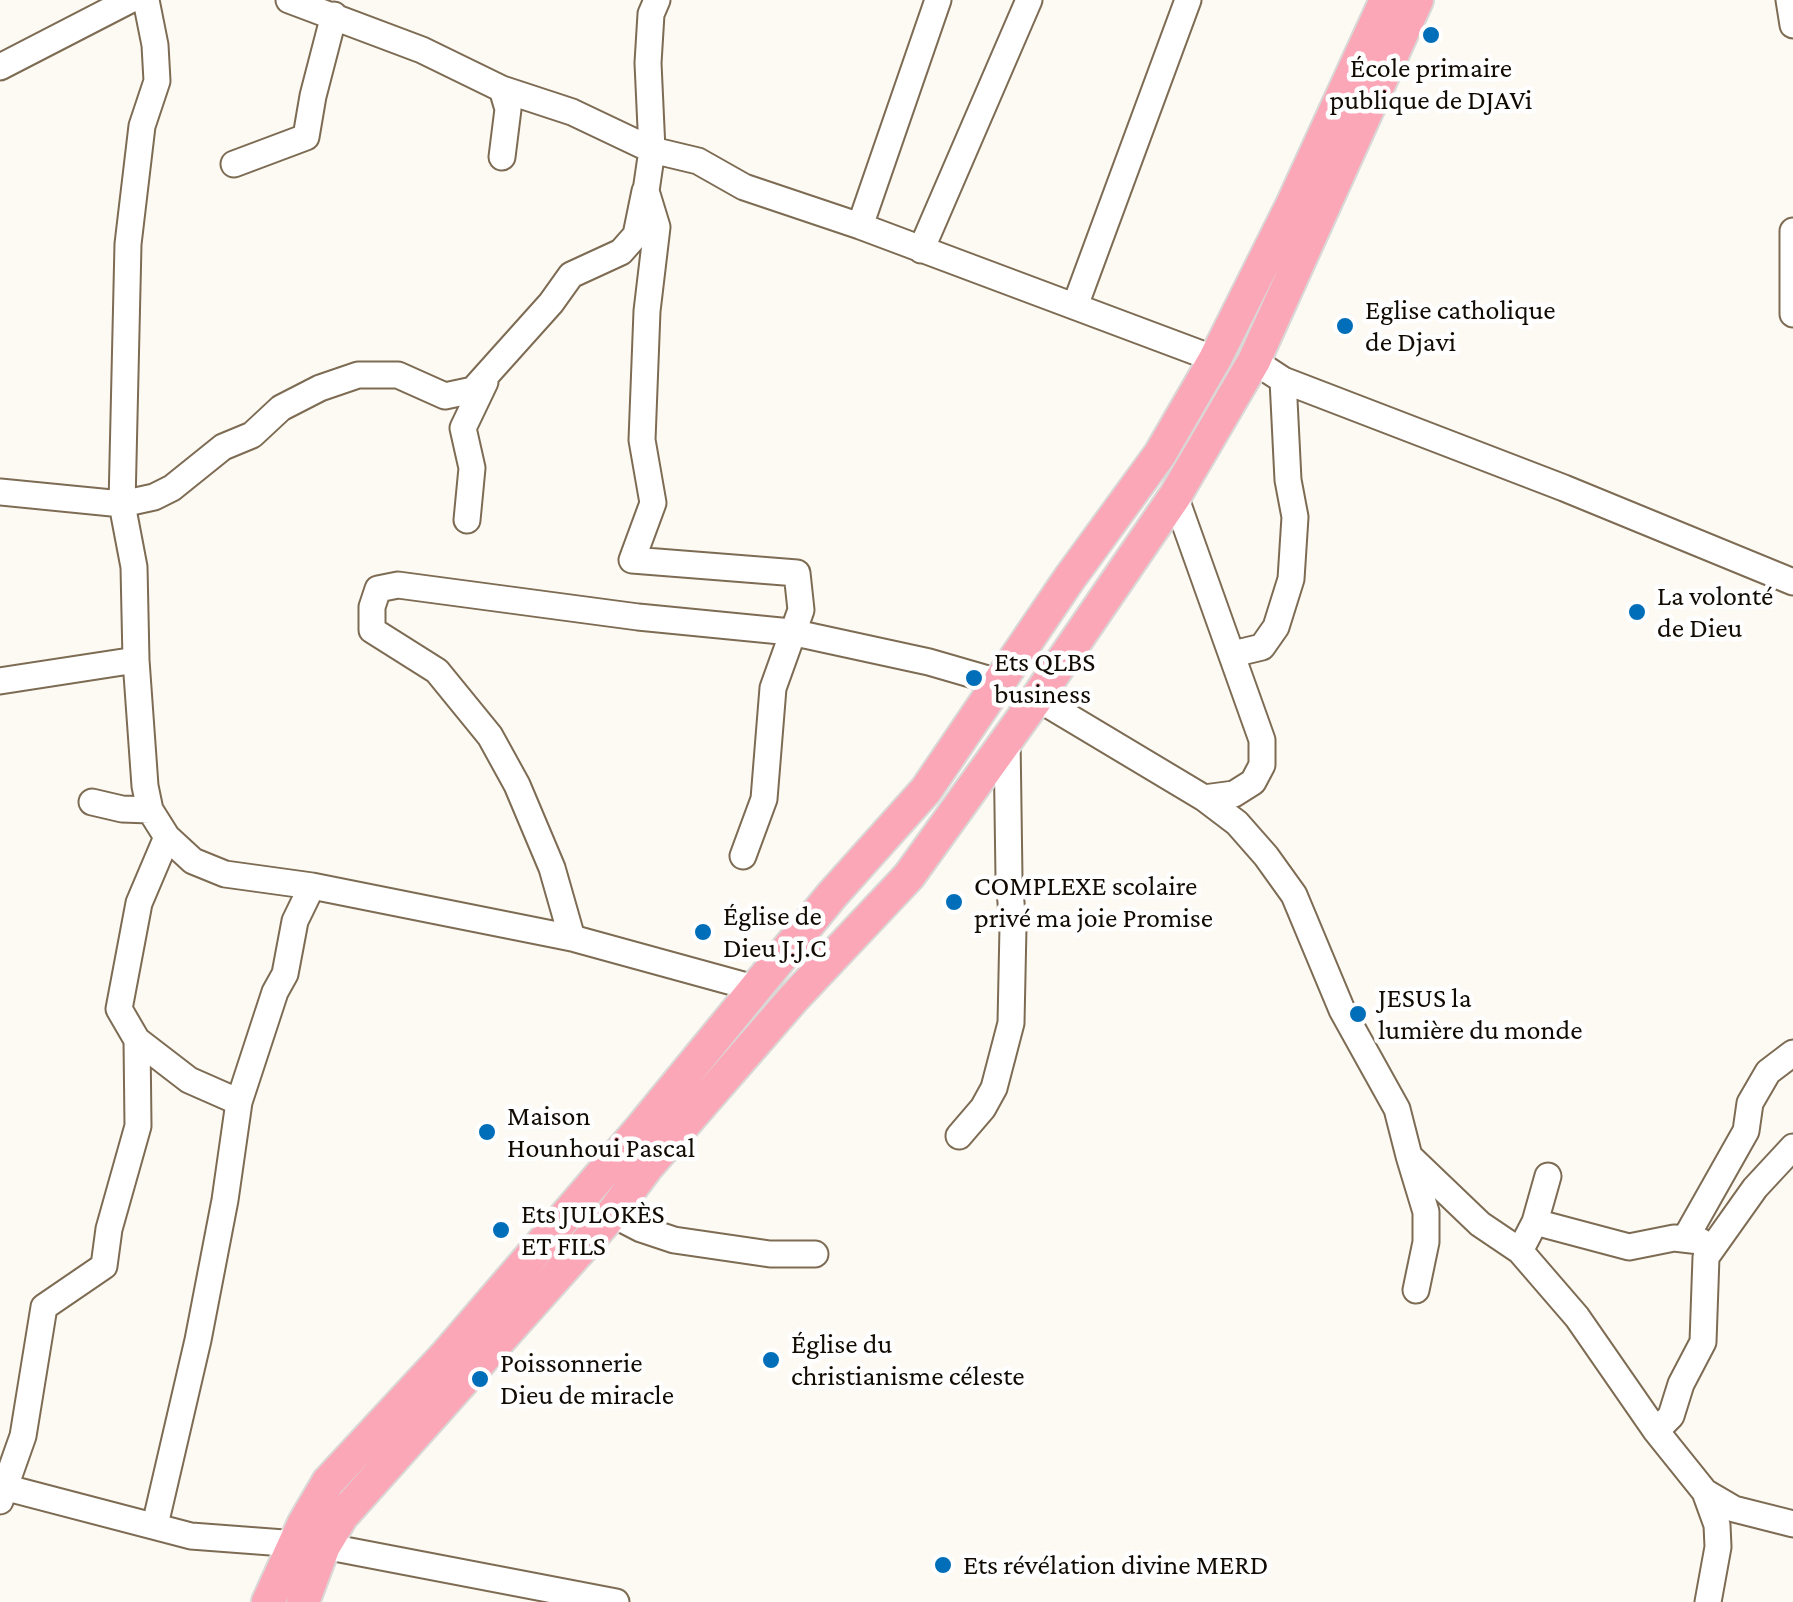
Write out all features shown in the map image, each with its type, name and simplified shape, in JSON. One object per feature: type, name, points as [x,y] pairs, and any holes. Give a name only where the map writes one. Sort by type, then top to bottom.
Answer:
[{"type":"main road","points":[[303,1602],[310,1545],[304,1523],[328,1482],[495,1298],[642,1127],[754,988],[926,790],[1160,454],[1214,359],[1292,205],[1386,0]]},
{"type":"main road","points":[[268,1602],[310,1545],[342,1516],[612,1214],[647,1167],[793,999],[909,876],[1038,698],[1175,496],[1254,360],[1417,0]]},
{"type":"street","points":[[0,67],[130,0]]},
{"type":"street","points":[[146,0],[157,81],[142,126],[128,244],[122,504],[134,566],[136,660],[150,810],[167,837],[193,861],[225,874],[312,886],[572,938],[754,988]]},
{"type":"street","points":[[0,492],[122,504],[154,497],[172,488],[222,447],[252,436],[282,408],[320,388],[358,376],[398,375],[445,396],[473,390],[551,303],[571,274],[620,252],[636,236],[652,150],[648,63],[651,14],[657,0]]},
{"type":"street","points":[[860,226],[938,0]]},
{"type":"street","points":[[921,250],[1028,0]]},
{"type":"street","points":[[1076,306],[1188,0]]},
{"type":"street","points":[[1788,0],[1793,25]]},
{"type":"street","points":[[296,1],[422,50],[502,89],[572,112],[652,150],[698,162],[744,187],[860,226],[1214,359]]},
{"type":"street","points":[[234,164],[306,137],[334,15]]},
{"type":"street","points":[[502,89],[508,110],[502,157]]},
{"type":"street","points":[[646,191],[657,227],[647,312],[642,440],[653,503],[632,560],[798,572],[800,610],[773,688],[764,799],[744,856]]},
{"type":"street","points":[[1793,231],[1793,314]]},
{"type":"street","points":[[468,520],[472,468],[464,428],[478,391],[509,349]]},
{"type":"street","points":[[1254,360],[1283,380],[1564,488],[1793,582]]},
{"type":"street","points":[[1232,654],[1262,647],[1276,628],[1291,579],[1294,516],[1288,480],[1283,380]]},
{"type":"street","points":[[1175,496],[1262,740],[1262,765],[1253,782],[1234,794],[1204,798]]},
{"type":"street","points":[[572,938],[552,868],[517,785],[490,736],[437,671],[372,630],[372,607],[378,589],[398,585],[638,618],[791,632],[929,662],[998,682]]},
{"type":"street","points":[[0,681],[136,660]]},
{"type":"street","points":[[1038,698],[1204,798],[1237,823],[1294,895],[1342,1010],[1396,1109],[1426,1212],[1426,1242],[1416,1290]]},
{"type":"street","points":[[959,1136],[994,1088],[1011,1023],[1013,927],[1007,738]]},
{"type":"street","points":[[92,802],[150,810]]},
{"type":"street","points":[[167,837],[139,904],[119,1009],[137,1040],[189,1080],[239,1102]]},
{"type":"street","points":[[154,1525],[198,1340],[239,1102],[274,992],[285,974],[295,921],[312,886]]},
{"type":"street","points":[[137,1040],[138,1126],[109,1230],[104,1266],[44,1307],[23,1436],[1,1491],[191,1536],[310,1545],[616,1602]]},
{"type":"street","points":[[1685,1238],[1740,1145],[1750,1102],[1768,1072],[1793,1053]]},
{"type":"street","points":[[1656,1431],[1671,1416],[1681,1384],[1703,1342],[1706,1258],[1755,1188],[1793,1147]]},
{"type":"street","points":[[1410,1156],[1480,1224],[1520,1251],[1577,1317],[1656,1431],[1705,1492],[1717,1525],[1708,1602]]},
{"type":"street","points":[[1520,1251],[1535,1222],[1548,1176]]},
{"type":"street","points":[[612,1214],[674,1240],[770,1254],[814,1254]]},
{"type":"street","points":[[1535,1222],[1629,1247],[1685,1238],[1701,1241],[1712,1251]]},
{"type":"street","points":[[1705,1492],[1734,1509],[1793,1524]]},
{"type":"place","name":"École primaire publique de DJAVi","points":[[1431,35]]},
{"type":"place","name":"Eglise catholique de Djavi","points":[[1345,326]]},
{"type":"place","name":"La volonté de Dieu","points":[[1637,612]]},
{"type":"place","name":"Ets QLBS business","points":[[974,678]]},
{"type":"place","name":"COMPLEXE scolaire privé ma joie Promise","points":[[954,902]]},
{"type":"place","name":"Église de Dieu J.J.C","points":[[703,932]]},
{"type":"place","name":"JESUS la lumière du monde","points":[[1358,1014]]},
{"type":"place","name":"Maison Hounhoui Pascal","points":[[487,1132]]},
{"type":"place","name":"Ets JULOKÈS ET FILS","points":[[501,1230]]},
{"type":"place","name":"Église du christianisme céleste","points":[[771,1360]]},
{"type":"place","name":"Poissonnerie Dieu de miracle","points":[[480,1379]]},
{"type":"place","name":"Ets révélation divine MERD","points":[[943,1565]]}]
